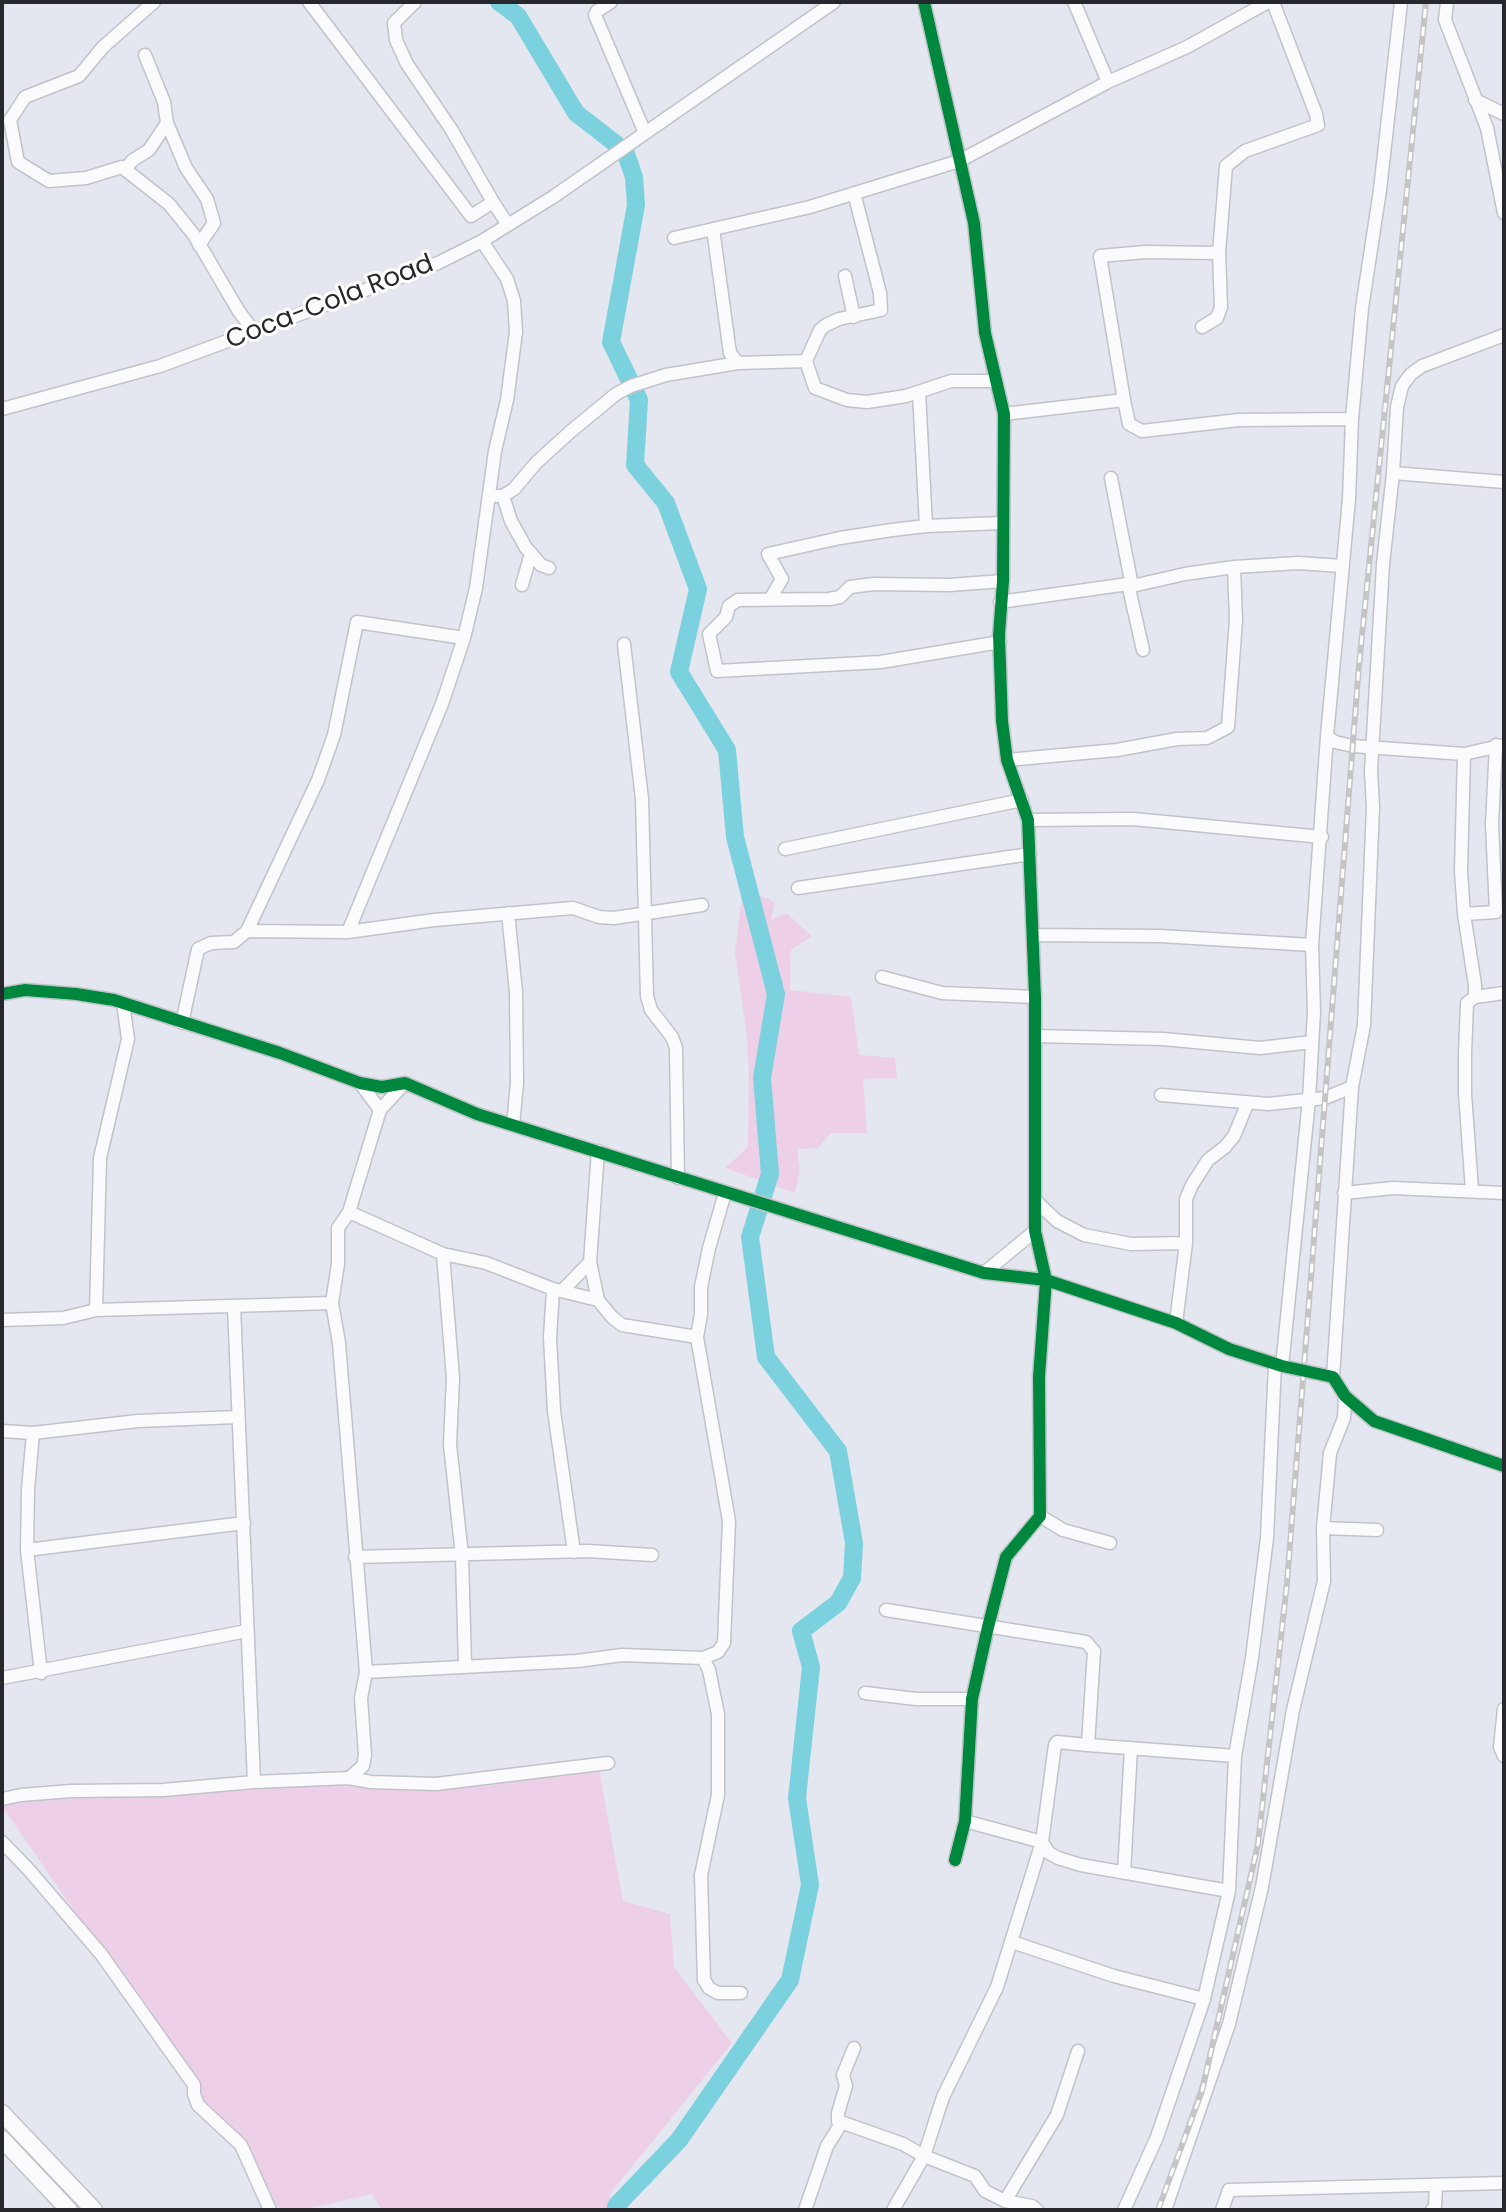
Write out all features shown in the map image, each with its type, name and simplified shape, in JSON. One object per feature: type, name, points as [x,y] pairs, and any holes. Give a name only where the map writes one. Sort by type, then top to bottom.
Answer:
[{"type":"main road","points":[[2,2113],[94,2210]]},
{"type":"main road","points":[[2,2139],[69,2210]]},
{"type":"street","points":[[154,2],[103,47],[79,76],[25,97],[10,120],[18,162],[49,181],[86,178],[122,167],[125,169],[169,204],[254,332]]},
{"type":"street","points":[[309,2],[471,216],[493,202]]},
{"type":"street","points":[[415,2],[394,23],[396,40],[407,64],[451,129],[508,225]]},
{"type":"street","points":[[611,2],[595,15],[645,133]]},
{"type":"street","name":"Coca-Cola Road","points":[[2,409],[160,366],[438,263],[508,225],[834,2]]},
{"type":"street","points":[[924,2],[974,223],[985,333],[1004,414],[1003,581],[1000,602],[1002,721],[1007,760],[1028,820],[1034,935],[1035,1231],[1046,1280],[1039,1377],[1040,1516],[1006,1557],[988,1627],[972,1699],[965,1821],[955,1860]]},
{"type":"street","points":[[1074,2],[1108,82]]},
{"type":"street","points":[[674,238],[810,207],[959,161],[1108,82],[1187,47],[1270,2],[1318,125],[1245,151],[1226,166],[1219,253],[1221,307],[1217,318],[1202,327]]},
{"type":"street","points":[[1124,2210],[1157,2137],[1204,1999],[1229,1891],[1235,1756],[1252,1658],[1267,1538],[1278,1365],[1309,1100],[1314,1012],[1312,945],[1362,308],[1385,150],[1401,2]]},
{"type":"street","points":[[1447,2],[1445,20],[1487,128],[1504,213]]},
{"type":"street","points":[[145,55],[164,102],[167,123],[186,168],[207,199],[214,223],[199,245]]},
{"type":"street","points":[[1475,100],[1504,114],[1487,128]]},
{"type":"street","points":[[125,169],[149,150],[167,123]]},
{"type":"street","points":[[854,193],[881,310],[839,319],[820,330],[806,361],[815,388],[847,400],[867,402],[919,392],[951,381],[996,381]]},
{"type":"street","points":[[713,229],[730,353],[738,363]]},
{"type":"street","points":[[348,932],[442,704],[464,638],[496,496],[495,451],[507,400],[516,332],[514,301],[507,279],[482,241]]},
{"type":"street","points":[[1219,253],[1145,252],[1100,256],[1129,424],[1142,431],[1239,420],[1352,419]]},
{"type":"street","points":[[845,276],[854,317]]},
{"type":"street","points":[[1504,335],[1422,366],[1402,386],[1397,407],[1383,564],[1364,1025],[1352,1087],[1333,1377],[1345,1396],[1374,1421],[1504,1466]]},
{"type":"street","points":[[496,496],[514,489],[536,463],[616,394],[644,381],[738,363],[806,361]]},
{"type":"street","points":[[919,392],[926,526]]},
{"type":"street","points":[[1004,414],[1124,400]]},
{"type":"street","points":[[1393,473],[1504,482]]},
{"type":"street","points":[[1111,478],[1143,650]]},
{"type":"street","points":[[496,496],[531,553],[541,565],[549,568]]},
{"type":"street","points":[[770,599],[782,579],[768,554],[840,538],[926,526],[1002,523]]},
{"type":"street","points":[[522,585],[531,553]]},
{"type":"street","points":[[1000,602],[1130,585],[1234,567],[1298,563],[1342,566]]},
{"type":"street","points":[[1007,760],[1207,738],[1228,727],[1236,620],[1234,567]]},
{"type":"street","points":[[1000,642],[881,662],[717,671],[709,634],[726,617],[729,606],[738,600],[840,597],[850,587],[874,584],[949,585],[1003,581]]},
{"type":"street","points":[[182,1023],[198,949],[211,943],[234,942],[247,931],[318,780],[334,735],[357,622],[464,638]]},
{"type":"street","points":[[624,644],[642,799],[647,996],[651,1010],[667,1029],[676,1048],[678,1178]]},
{"type":"street","points":[[1327,736],[1335,742],[1374,748],[1464,754],[1500,745],[1492,824],[1496,912],[1464,914]]},
{"type":"street","points":[[1464,754],[1461,871],[1475,997]]},
{"type":"street","points":[[785,849],[1022,800]]},
{"type":"street","points":[[1028,820],[1133,819],[1322,837]]},
{"type":"street","points":[[798,888],[1030,854]]},
{"type":"street","points":[[247,931],[348,932],[573,908],[599,917],[614,918],[702,905]]},
{"type":"street","points":[[508,913],[516,992],[517,1083],[513,1125]]},
{"type":"street","points":[[1034,935],[1160,936],[1312,945]]},
{"type":"street","points":[[882,977],[942,993],[1035,997]]},
{"type":"street","points":[[2,994],[25,990],[123,1003],[280,1053],[360,1083],[382,1087],[405,1083],[477,1114],[725,1193],[984,1273],[1046,1280],[1176,1323],[1229,1349],[1278,1365],[1333,1377]]},
{"type":"street","points":[[1472,1190],[1465,1094],[1467,1003],[1475,997],[1504,993]]},
{"type":"street","points":[[96,1310],[100,1158],[128,1039],[123,1003]]},
{"type":"street","points":[[1035,1036],[1163,1039],[1260,1048],[1312,1042]]},
{"type":"street","points":[[360,1083],[380,1110]]},
{"type":"street","points":[[349,1778],[363,1766],[365,1755],[361,1698],[366,1672],[339,1343],[332,1303],[338,1264],[338,1228],[349,1212],[380,1110],[405,1083]]},
{"type":"street","points":[[1161,1095],[1268,1104],[1325,1098],[1352,1087]]},
{"type":"street","points":[[1176,1323],[1186,1243],[1186,1199],[1208,1160],[1234,1136],[1248,1102]]},
{"type":"street","points":[[598,1151],[590,1262],[598,1300],[622,1325],[697,1337]]},
{"type":"street","points":[[1344,1193],[1393,1188],[1504,1193]]},
{"type":"street","points":[[366,1672],[534,1664],[622,1655],[703,1658],[718,1652],[724,1643],[729,1521],[697,1337],[701,1287],[725,1193]]},
{"type":"street","points":[[1036,1201],[1057,1221],[1084,1235],[1131,1244],[1186,1243]]},
{"type":"street","points":[[349,1212],[443,1254],[486,1263],[557,1290],[598,1300]]},
{"type":"street","points":[[984,1273],[1035,1231]]},
{"type":"street","points":[[443,1254],[453,1378],[450,1444],[462,1556],[465,1665]]},
{"type":"street","points":[[574,1552],[554,1411],[550,1338],[557,1290],[590,1262]]},
{"type":"street","points":[[2,1320],[63,1318],[96,1310],[332,1303]]},
{"type":"street","points":[[234,1307],[254,1782]]},
{"type":"street","points":[[1165,2210],[1229,2024],[1262,1887],[1293,1710],[1324,1581],[1323,1528],[1330,1453],[1344,1418],[1345,1396]]},
{"type":"street","points":[[2,1431],[33,1433],[138,1421],[237,1417]]},
{"type":"street","points":[[33,1433],[27,1550],[41,1673]]},
{"type":"street","points":[[1040,1516],[1063,1530],[1110,1543]]},
{"type":"street","points":[[27,1550],[244,1523]]},
{"type":"street","points":[[1323,1528],[1377,1530]]},
{"type":"street","points":[[355,1557],[574,1552],[652,1555]]},
{"type":"street","points":[[886,1610],[1086,1642],[1092,1646],[1088,1745]]},
{"type":"street","points":[[2,1678],[41,1673],[247,1631]]},
{"type":"street","points":[[703,1658],[709,1670],[718,1714],[718,1795],[701,1875],[704,1980],[709,1988],[718,1993],[741,1993]]},
{"type":"street","points":[[865,1693],[916,1699],[972,1699]]},
{"type":"street","points":[[1504,1709],[1500,1747],[1504,1756]]},
{"type":"street","points":[[893,2210],[924,2156],[943,2097],[997,1987],[1042,1842],[1057,1742],[1235,1756]]},
{"type":"street","points":[[1124,1873],[1131,1748]]},
{"type":"street","points":[[2,1799],[58,1792],[163,1790],[349,1778],[371,1782],[436,1784],[608,1763]]},
{"type":"street","points":[[965,1821],[1042,1842],[1049,1853],[1058,1858],[1229,1891]]},
{"type":"street","points":[[2,1842],[40,1882],[126,1988],[194,2085],[198,2105],[241,2145],[270,2210]]},
{"type":"street","points":[[1012,1942],[1114,1976],[1204,1999]]},
{"type":"street","points":[[854,2048],[843,2075],[845,2098],[838,2121],[903,2144],[924,2156],[975,2176],[985,2191],[1005,2201],[1032,2206],[1037,2210]]},
{"type":"street","points":[[1005,2201],[1057,2115],[1078,2051]]},
{"type":"street","points":[[805,2210],[827,2146],[842,2122]]},
{"type":"street","points":[[1222,2210],[1229,2190],[1504,2183]]},
{"type":"street","points":[[1432,2210],[1436,2186]]},
{"type":"shaded area","points":[[743,888],[775,902],[771,920],[786,913],[812,936],[791,950],[790,990],[851,997],[859,1055],[895,1058],[897,1078],[863,1079],[867,1133],[831,1133],[818,1148],[797,1149],[800,1170],[795,1193],[725,1168],[748,1147],[749,1070],[735,952]]},
{"type":"shaded area","points":[[598,1764],[623,1901],[670,1914],[674,1967],[732,2043],[610,2194],[610,2210],[382,2210],[372,2194],[302,2210],[280,2210],[2,1806],[2,1800],[349,1778],[488,1786]]},
{"type":"waterway","points":[[499,2],[518,16],[576,113],[625,151],[634,177],[636,205],[611,342],[639,400],[635,465],[666,503],[698,589],[679,672],[727,750],[735,837],[776,994],[762,1078],[770,1174],[750,1237],[766,1357],[838,1451],[854,1543],[852,1578],[838,1603],[801,1631],[811,1667],[797,1798],[810,1885],[790,1980],[679,2140],[616,2206],[616,2210]]},
{"type":"railway","points":[[1158,2210],[1202,2091],[1258,1844],[1287,1583],[1359,665],[1426,2]]},
{"type":"cycle path","points":[[924,2],[974,223],[985,333],[1004,414],[1003,581],[999,635],[1002,721],[1007,760],[1028,820],[1035,997],[1035,1231],[1046,1280],[1039,1377],[1040,1516],[1006,1557],[988,1627],[972,1699],[965,1821],[955,1860]]},
{"type":"cycle path","points":[[2,994],[25,990],[114,1000],[280,1053],[360,1083],[382,1087],[405,1083],[477,1114],[984,1273],[1046,1280],[1176,1323],[1229,1349],[1282,1366],[1333,1377],[1345,1396],[1374,1421],[1504,1466]]}]
